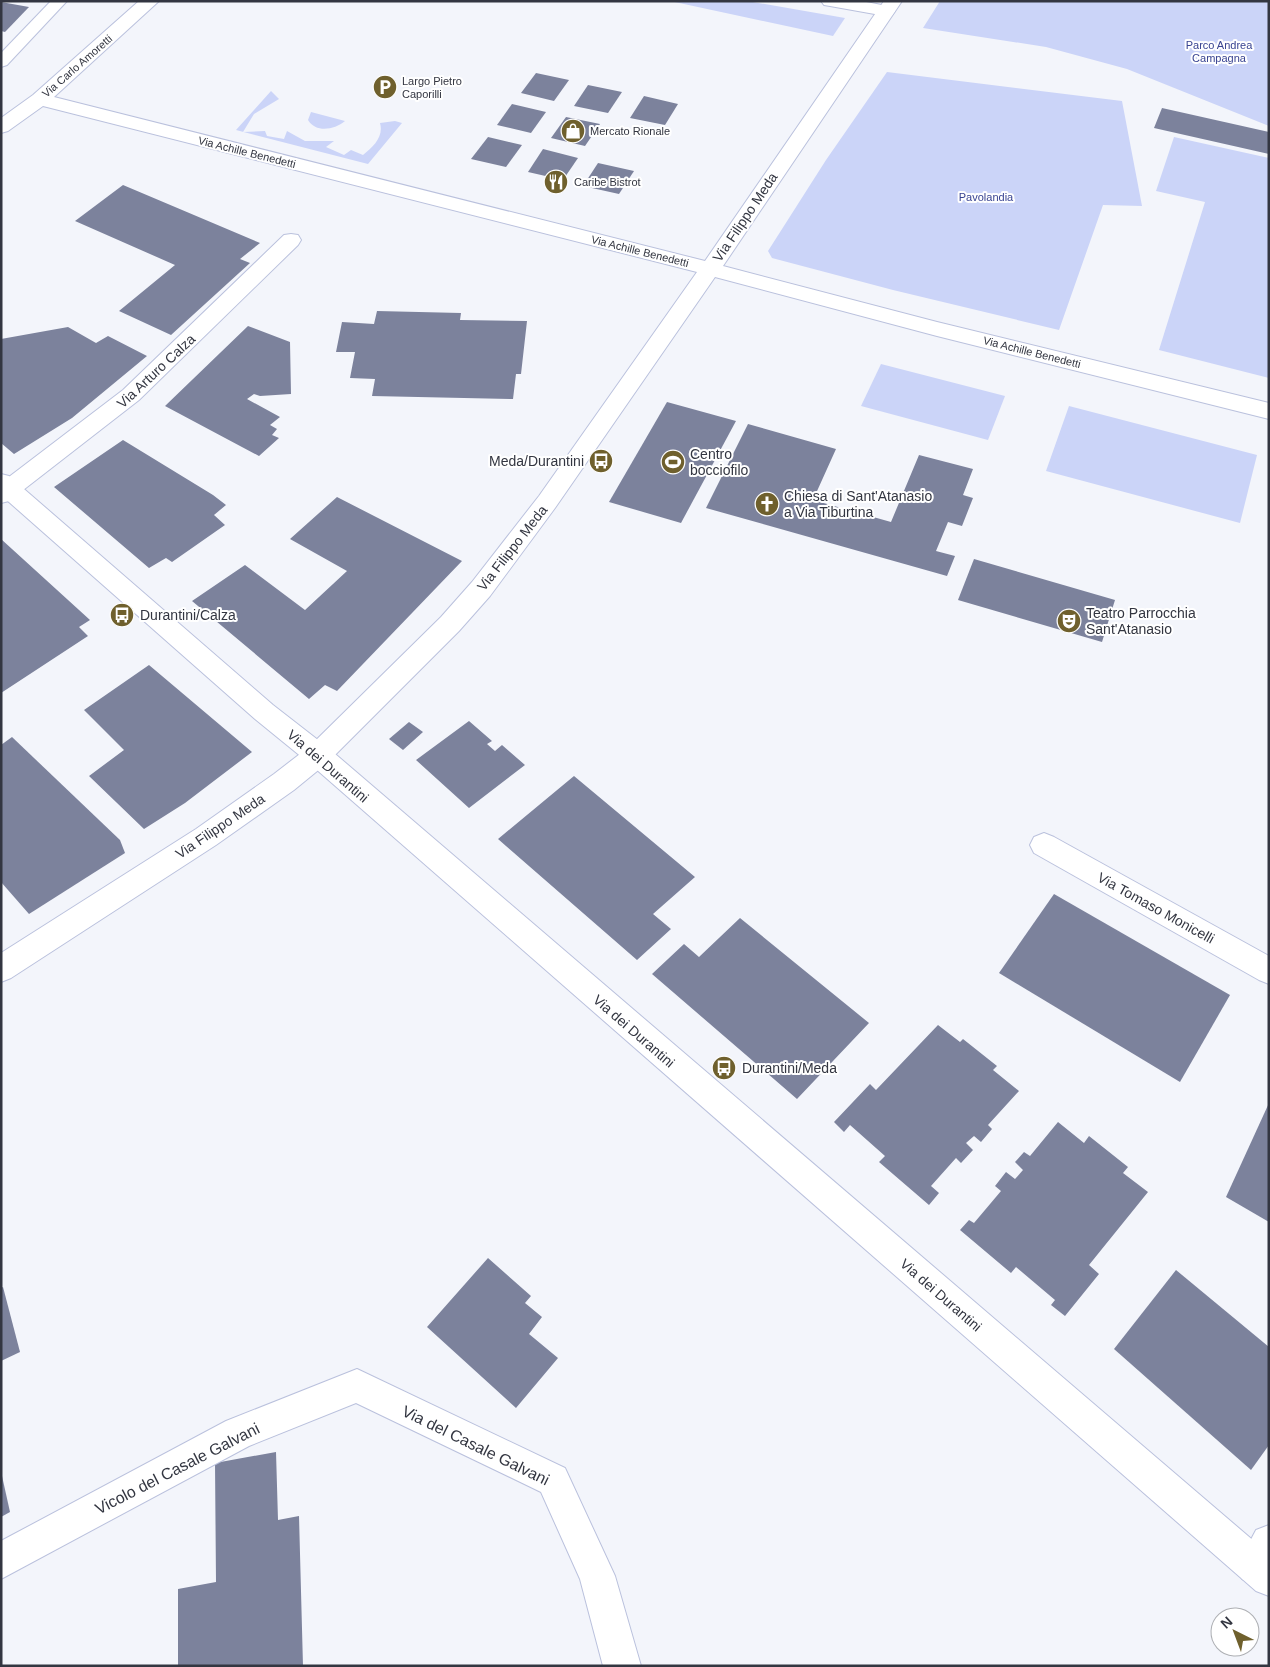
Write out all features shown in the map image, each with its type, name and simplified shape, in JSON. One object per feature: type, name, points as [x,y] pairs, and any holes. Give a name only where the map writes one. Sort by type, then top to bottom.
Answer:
[{"type":"street","name":"Via Carlo Amoretti","points":[[1,127],[40,99],[150,1]]},
{"type":"street","points":[[830,1],[889,6]]},
{"type":"street","name":"Via Filippo Meda","points":[[1,969],[231,820],[284,782],[318,755],[413,663],[481,589],[547,502],[710,269],[889,6]]},
{"type":"street","name":"Via Achille Benedetti","points":[[40,99],[710,269],[937,329],[1269,411]]},
{"type":"street","name":"Via Arturo Calza","points":[[4,488],[124,401],[152,377],[291,240]]},
{"type":"street","name":"Via dei Durantini","points":[[4,488],[264,712],[318,755],[1264,1563]]},
{"type":"street","name":"Via Tomaso Monicelli","points":[[1044,845],[1269,972]]},
{"type":"street","name":"Vicolo del Casale Galvani","points":[[1,1561],[238,1433],[357,1386]]},
{"type":"street","name":"Via del Casale Galvani","points":[[357,1386],[553,1480],[597,1576],[622,1666]]},
{"type":"lane","points":[[1,62],[60,1]]},
{"type":"green space","points":[[670,1],[747,1],[845,18],[833,36]]},
{"type":"green space","name":"Parco Andrea Campagna","points":[[940,1],[1269,1],[1269,126],[1127,69],[1046,47],[923,28]]},
{"type":"green space","name":"Pavolandia","points":[[887,72],[1122,101],[1142,206],[1103,205],[1059,330],[893,290],[772,258],[768,251],[826,160]]},
{"type":"green space","points":[[271,91],[279,99],[254,114],[243,132],[236,130]]},
{"type":"green space","points":[[311,112],[345,121],[331,128],[316,127],[308,120]]},
{"type":"green space","points":[[395,121],[402,123],[368,164],[244,132],[265,131],[267,136],[284,139],[287,131],[305,141],[334,141],[326,147],[344,155],[351,150],[363,155],[374,145],[379,137],[380,123]]},
{"type":"green space","points":[[1174,137],[1269,158],[1269,378],[1159,350],[1205,202],[1156,191]]},
{"type":"green space","points":[[881,364],[1005,396],[988,440],[861,406]]},
{"type":"green space","points":[[1069,406],[1257,455],[1240,523],[1046,471]]},
{"type":"building","points":[[1,2],[29,7],[5,32],[1,31]]},
{"type":"building","points":[[536,73],[569,80],[554,101],[521,93]]},
{"type":"building","points":[[588,85],[622,92],[608,113],[574,106]]},
{"type":"building","points":[[644,96],[678,104],[665,125],[630,118]]},
{"type":"building","points":[[512,104],[546,112],[531,133],[497,125]]},
{"type":"building","points":[[1162,108],[1269,132],[1269,154],[1154,128]]},
{"type":"building","points":[[566,117],[600,124],[585,146],[551,138]]},
{"type":"building","points":[[488,137],[522,145],[506,167],[471,159]]},
{"type":"building","points":[[543,149],[578,158],[563,180],[528,172]]},
{"type":"building","points":[[598,163],[634,171],[619,194],[583,186]]},
{"type":"building","points":[[123,185],[260,243],[240,259],[250,263],[171,335],[119,311],[175,265],[75,221]]},
{"type":"building","points":[[377,311],[461,313],[460,320],[527,321],[521,374],[516,374],[513,399],[372,396],[375,379],[350,378],[355,352],[336,352],[342,322],[374,324]]},
{"type":"building","points":[[248,326],[290,342],[291,394],[260,396],[254,394],[247,399],[280,417],[270,425],[277,429],[272,435],[279,438],[259,456],[165,406]]},
{"type":"building","points":[[68,327],[96,343],[108,336],[147,356],[72,418],[14,454],[1,443],[1,339]]},
{"type":"building","name":"Centro bocciofilo","points":[[667,402],[736,421],[681,523],[609,502]]},
{"type":"building","name":"Chiesa di Sant'Atanasio a Via Tiburtina","points":[[748,424],[836,449],[813,500],[891,522],[919,455],[973,469],[963,495],[973,498],[962,526],[948,522],[936,551],[955,556],[947,576],[706,508]]},
{"type":"building","points":[[123,440],[213,495],[226,505],[214,515],[225,525],[172,562],[166,558],[149,568],[54,487]]},
{"type":"building","points":[[337,497],[462,561],[337,691],[325,685],[309,699],[192,601],[245,565],[305,610],[347,571],[290,539]]},
{"type":"building","points":[[1,539],[90,620],[79,627],[88,636],[1,693]]},
{"type":"building","name":"Teatro Parrocchia Sant'Atanasio","points":[[974,559],[1115,600],[1102,642],[958,600]]},
{"type":"building","points":[[149,665],[252,752],[185,803],[144,829],[89,776],[124,750],[84,710]]},
{"type":"building","points":[[469,721],[492,741],[487,744],[495,751],[502,745],[525,765],[469,808],[416,760]]},
{"type":"building","points":[[409,722],[423,732],[403,750],[389,739]]},
{"type":"building","points":[[12,737],[120,840],[125,853],[29,914],[1,882],[1,745]]},
{"type":"building","points":[[574,776],[695,877],[653,914],[671,929],[637,960],[498,839]]},
{"type":"building","points":[[1054,894],[1230,995],[1180,1082],[999,973]]},
{"type":"building","points":[[740,918],[869,1023],[797,1099],[652,974],[684,944],[699,957]]},
{"type":"building","points":[[938,1025],[960,1042],[963,1039],[997,1066],[993,1070],[1019,1091],[988,1125],[992,1129],[981,1142],[974,1136],[966,1143],[973,1150],[961,1163],[956,1158],[931,1186],[939,1193],[929,1205],[879,1162],[885,1156],[850,1125],[844,1132],[834,1122],[870,1084],[876,1090]]},
{"type":"building","points":[[1269,1103],[1269,1222],[1226,1197]]},
{"type":"building","points":[[1058,1122],[1084,1143],[1089,1136],[1128,1167],[1123,1173],[1148,1192],[1089,1265],[1099,1274],[1065,1316],[1051,1305],[1055,1300],[1016,1267],[1011,1273],[960,1230],[969,1220],[974,1223],[1001,1191],[995,1186],[1006,1172],[1015,1179],[1023,1170],[1015,1162],[1024,1152],[1030,1156]]},
{"type":"building","points":[[488,1258],[531,1296],[525,1303],[542,1317],[529,1334],[558,1358],[516,1408],[427,1327]]},
{"type":"building","points":[[1176,1270],[1269,1347],[1269,1445],[1251,1470],[1114,1349]]},
{"type":"building","points":[[3,1287],[20,1352],[1,1361],[1,1288]]},
{"type":"building","points":[[276,1452],[278,1520],[299,1516],[303,1666],[178,1666],[178,1589],[216,1582],[215,1463]]},
{"type":"building","points":[[1,1477],[10,1512],[1,1517]]},
{"type":"place","name":"Largo Pietro Caporilli","points":[[385,87]]},
{"type":"place","name":"Mercato Rionale","points":[[573,131]]},
{"type":"place","name":"Caribe Bistrot","points":[[556,182]]},
{"type":"place","name":"Meda/Durantini","points":[[601,461]]},
{"type":"place","name":"Centro bocciofilo","points":[[673,462]]},
{"type":"place","name":"Chiesa di Sant'Atanasio a Via Tiburtina","points":[[767,504]]},
{"type":"place","name":"Durantini/Calza","points":[[122,615]]},
{"type":"place","name":"Teatro Parrocchia Sant'Atanasio","points":[[1069,621]]},
{"type":"place","name":"Durantini/Meda","points":[[724,1068]]}]
